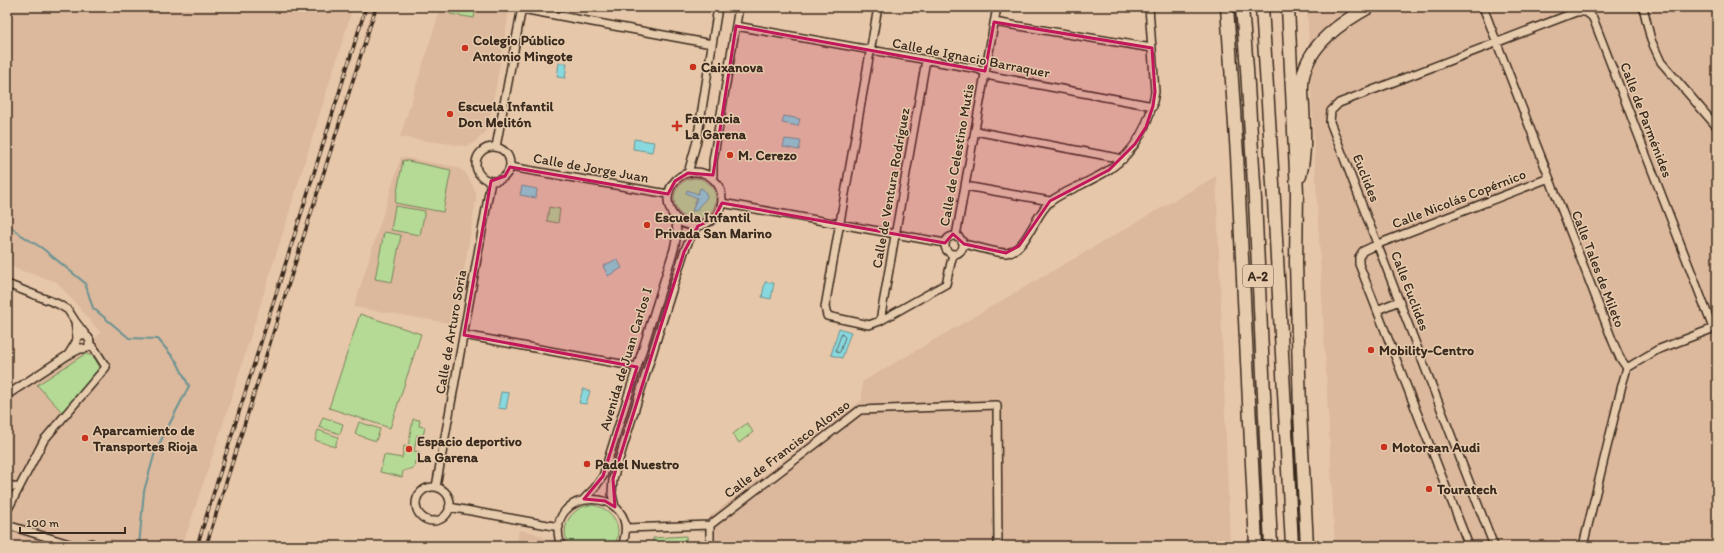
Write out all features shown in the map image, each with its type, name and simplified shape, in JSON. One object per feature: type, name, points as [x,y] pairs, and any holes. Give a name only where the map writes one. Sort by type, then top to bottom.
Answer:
[{"type":"highway","points":[[1227,7],[1237,155],[1256,546]]},
{"type":"highway","name":"A-2","points":[[1242,7],[1254,185],[1271,546]]},
{"type":"highway","name":"A-2","points":[[1262,7],[1274,184],[1292,546]]},
{"type":"highway","points":[[1288,7],[1297,193],[1296,262],[1300,411],[1307,546]]},
{"type":"highway","points":[[1297,193],[1304,158],[1302,87],[1303,76],[1308,60],[1331,32],[1368,7]]},
{"type":"highway","points":[[1236,13],[1237,155]]},
{"type":"street","points":[[688,173],[697,141],[718,7]]},
{"type":"street","points":[[713,178],[713,161],[739,7]]},
{"type":"street","points":[[878,7],[825,307],[827,316],[869,325],[880,321],[946,284],[953,254]]},
{"type":"street","name":"Calle de Celestino Mutis","points":[[956,236],[997,7]]},
{"type":"street","points":[[945,243],[951,236],[956,236],[961,239],[964,244],[1006,253],[1019,246],[1050,201],[1110,170],[1123,159],[1146,127],[1153,106],[1155,92],[1148,7]]},
{"type":"street","name":"Calle Tales de Mileto","points":[[1483,7],[1613,342],[1620,358],[1627,368]]},
{"type":"street","points":[[1643,7],[1651,40],[1661,62],[1717,126]]},
{"type":"street","points":[[496,147],[522,8],[712,44]]},
{"type":"street","name":"Calle de Parménides","points":[[1330,122],[1331,111],[1339,103],[1576,12],[1583,11],[1589,13],[1593,18],[1715,328]]},
{"type":"street","points":[[994,22],[1152,48]]},
{"type":"street","name":"Calle de Ignacio Barraquer","points":[[736,26],[978,69],[984,74],[991,76],[1153,106]]},
{"type":"street","name":"Calle de Ventura Rodríguez","points":[[880,321],[926,60]]},
{"type":"street","name":"Euclides","points":[[1330,122],[1378,244]]},
{"type":"street","points":[[975,131],[1123,159]]},
{"type":"street","points":[[496,147],[506,152],[510,162],[510,167],[505,176],[496,181],[491,181],[481,176],[478,171],[476,161],[478,156],[486,148],[496,147]]},
{"type":"street","name":"Calle de Jorge Juan","points":[[510,167],[668,194]]},
{"type":"street","points":[[688,173],[701,173],[713,178],[719,185],[722,194],[720,212],[714,219],[707,224],[698,226],[683,224],[676,220],[668,204],[668,194],[675,181],[688,173]]},
{"type":"street","name":"Calle Nicolás Copérnico","points":[[1378,244],[1549,178]]},
{"type":"street","name":"Calle de Arturo Soria","points":[[436,487],[491,181]]},
{"type":"street","points":[[965,186],[1050,201]]},
{"type":"street","points":[[722,203],[945,243]]},
{"type":"street","name":"Avenida de Juan Carlos I","points":[[559,527],[567,509],[574,503],[584,499],[594,489],[603,476],[674,249],[677,235],[676,220]]},
{"type":"street","name":"Avenida de Juan Carlos I","points":[[615,507],[612,494],[614,476],[684,252],[690,238],[698,226]]},
{"type":"street","points":[[945,243],[945,247],[953,254],[958,254],[962,250],[964,244]]},
{"type":"street","name":"Calle Euclides","points":[[1469,546],[1359,264],[1359,256],[1363,251],[1378,244],[1494,546]]},
{"type":"street","points":[[7,284],[58,304],[68,310],[106,367],[44,440],[7,511]]},
{"type":"street","points":[[1377,310],[1399,301]]},
{"type":"street","points":[[75,320],[78,346],[82,348]]},
{"type":"street","points":[[1583,546],[1627,368],[1657,350],[1715,328]]},
{"type":"street","points":[[68,355],[77,340],[83,335],[89,341]]},
{"type":"street","points":[[464,335],[637,367]]},
{"type":"street","points":[[7,395],[68,355],[87,347],[89,341]]},
{"type":"street","name":"Calle de Francisco Alonso","points":[[710,525],[860,410],[997,405],[998,546]]},
{"type":"street","points":[[7,484],[18,488]]},
{"type":"street","points":[[436,487],[441,489],[448,497],[449,507],[447,512],[438,520],[427,519],[419,512],[417,507],[418,496],[426,489],[436,487]]},
{"type":"street","points":[[584,499],[596,498],[615,507],[622,517],[626,528],[622,546]]},
{"type":"street","points":[[449,507],[559,527],[559,538],[562,546]]},
{"type":"street","points":[[7,525],[76,546]]},
{"type":"street","points":[[626,528],[710,525],[710,546]]},
{"type":"street","points":[[84,546],[91,543],[96,546]]},
{"type":"highlighted area","points":[[994,22],[1152,48],[1155,92],[1153,106],[1146,127],[1135,144],[1109,170],[1050,201],[1019,246],[1006,253],[964,244],[953,234],[945,243],[722,203],[714,219],[698,226],[684,252],[613,479],[615,507],[605,501],[584,499],[603,476],[637,367],[464,335],[491,181],[505,176],[510,167],[668,194],[675,181],[688,173],[713,175],[736,26],[985,71]]},
{"type":"shaded area","points":[[7,7],[353,7],[227,412],[183,544],[187,546],[7,546],[7,522],[61,417],[7,511],[7,401],[61,365],[101,333],[57,282],[16,269],[7,261]]},
{"type":"shaded area","name":"Colegio Público Antonio Mingote","points":[[441,7],[510,7],[489,124],[484,134],[472,144],[465,146],[400,137]]},
{"type":"shaded area","points":[[1307,7],[1717,7],[1717,546],[1335,546]]},
{"type":"shaded area","points":[[401,157],[456,167],[465,172],[476,192],[476,200],[455,324],[354,307]]},
{"type":"shaded area","points":[[1216,176],[1230,546],[711,546],[710,516],[862,400],[862,382]]},
{"type":"shaded area","points":[[519,530],[534,533],[546,539],[550,546],[516,546]]},
{"type":"green space","points":[[451,7],[476,7],[474,18],[450,14]]},
{"type":"green space","points":[[403,160],[451,170],[443,212],[395,203]]},
{"type":"green space","points":[[691,178],[699,178],[707,181],[713,187],[716,199],[713,211],[707,217],[699,220],[691,220],[683,217],[677,211],[674,203],[674,195],[677,187],[683,181]]},
{"type":"green space","points":[[395,206],[425,211],[420,235],[391,230]]},
{"type":"green space","points":[[549,207],[560,209],[558,223],[547,221]]},
{"type":"green space","points":[[384,232],[401,235],[392,282],[375,279]]},
{"type":"green space","points":[[360,314],[421,334],[390,428],[329,408]]},
{"type":"green space","points":[[85,354],[95,358],[99,369],[62,412],[37,385]]},
{"type":"green space","points":[[323,417],[343,424],[340,434],[319,427]]},
{"type":"green space","name":"Espacio deportivo La Garena","points":[[413,419],[420,420],[419,426],[425,427],[423,436],[417,435],[414,451],[420,452],[418,462],[415,461],[414,468],[403,471],[402,477],[380,472],[384,455],[402,458],[404,446],[408,447]]},
{"type":"green space","points":[[359,422],[380,429],[376,441],[355,434]]},
{"type":"green space","points":[[747,423],[753,432],[739,443],[733,434]]},
{"type":"green space","points":[[318,430],[338,437],[335,447],[315,440]]},
{"type":"green space","points":[[590,505],[605,509],[614,519],[618,532],[614,546],[569,546],[565,532],[568,520],[577,510]]},
{"type":"green space","points":[[686,536],[687,546],[653,546],[653,538]]},
{"type":"water","points":[[559,63],[567,63],[565,78],[557,77]]},
{"type":"water","points":[[784,116],[800,119],[798,126],[782,123]]},
{"type":"water","points":[[634,139],[654,142],[652,152],[633,149]]},
{"type":"water","points":[[785,139],[801,141],[799,150],[783,147]]},
{"type":"water","points":[[522,186],[537,189],[536,198],[520,195]]},
{"type":"water","points":[[700,188],[704,190],[707,196],[697,210],[692,211],[697,198],[686,193],[687,190],[698,194]]},
{"type":"water","points":[[617,259],[622,268],[608,276],[603,266]]},
{"type":"water","points":[[765,282],[774,283],[771,299],[762,297]]},
{"type":"water","points":[[839,328],[851,332],[842,358],[831,355]]},
{"type":"water","points":[[583,389],[590,391],[586,404],[579,403]]},
{"type":"water","points":[[501,392],[509,393],[506,409],[498,408]]},
{"type":"waterway","points":[[7,224],[42,248],[85,283],[93,308],[129,338],[158,339],[177,362],[189,386],[155,452],[144,491],[139,546]]},
{"type":"railway","points":[[197,546],[366,7]]},
{"type":"railway","points":[[206,546],[376,7]]},
{"type":"place","name":"Colegio Público Antonio Mingote","points":[[465,48]]},
{"type":"place","name":"Caixanova","points":[[693,67]]},
{"type":"place","name":"Escuela Infantil Don Melitón","points":[[450,114]]},
{"type":"place","name":"Farmacia La Garena","points":[[677,126]]},
{"type":"place","name":"M. Cerezo","points":[[730,155]]},
{"type":"place","name":"Escuela Infantil Privada San Marino","points":[[647,225]]},
{"type":"place","name":"Mobility-Centro","points":[[1371,350]]},
{"type":"place","name":"Aparcamiento de Transportes Rioja","points":[[85,438]]},
{"type":"place","name":"Motorsan Audi","points":[[1384,447]]},
{"type":"place","name":"Espacio deportivo La Garena","points":[[409,449]]},
{"type":"place","name":"Padel Nuestro","points":[[587,464]]},
{"type":"place","name":"Touratech","points":[[1429,489]]}]
